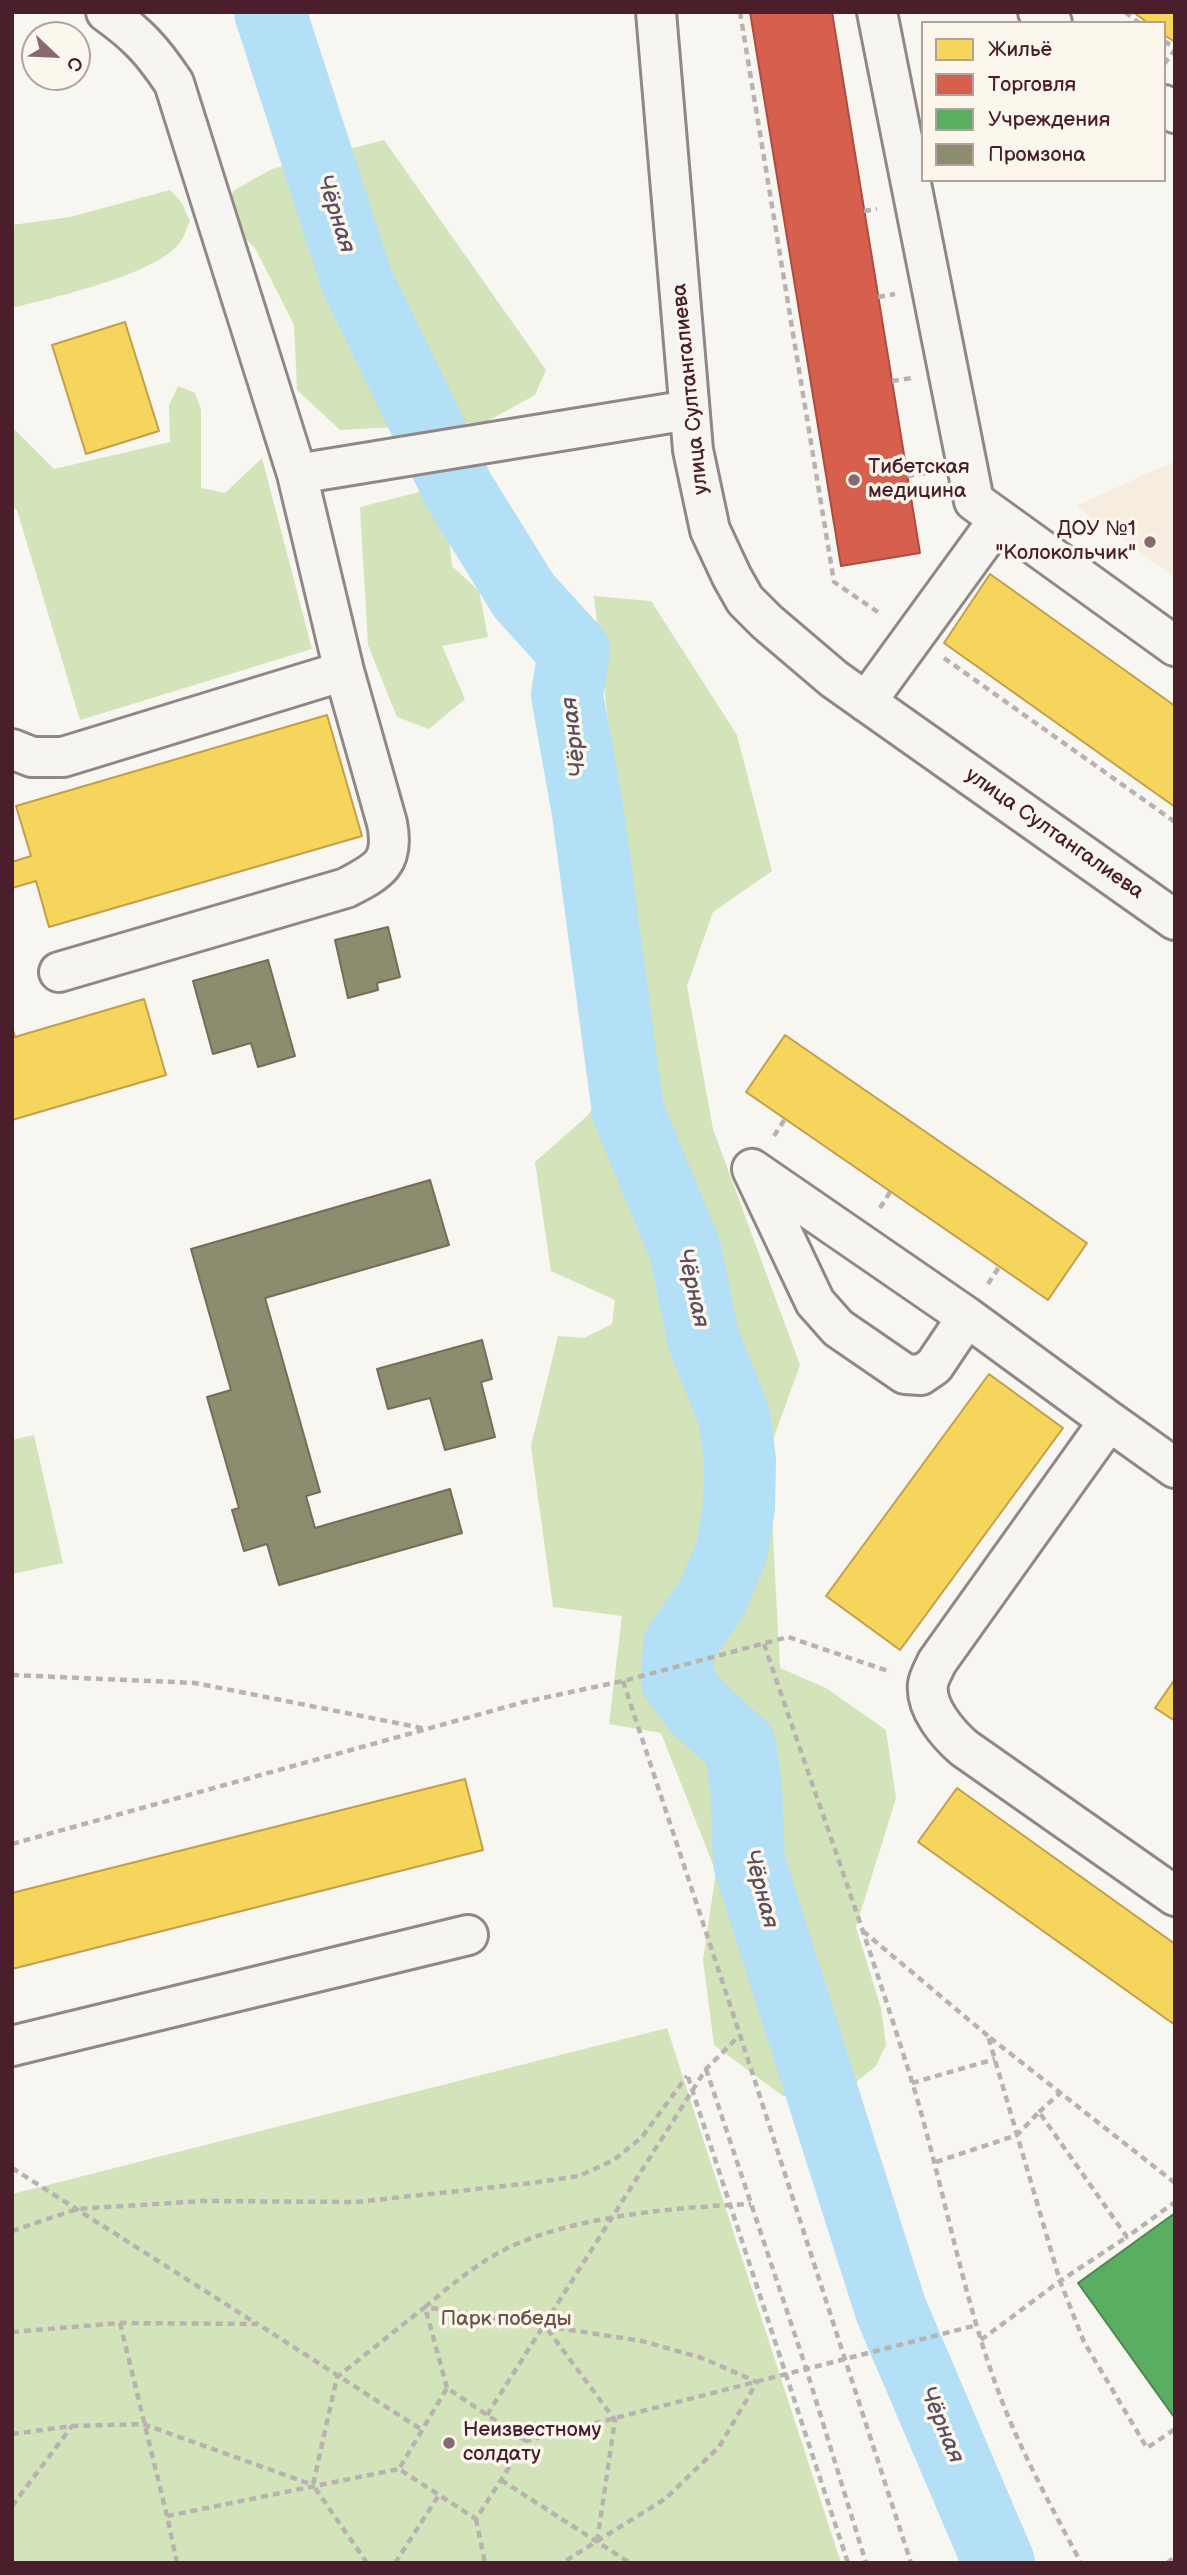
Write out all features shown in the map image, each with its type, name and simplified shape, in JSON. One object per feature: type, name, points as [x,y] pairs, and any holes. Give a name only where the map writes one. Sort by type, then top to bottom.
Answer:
[{"type":"street","points":[[59,972],[346,888],[370,876],[386,861],[391,841],[344,671],[297,474],[174,83],[155,55],[134,32],[106,12]]},
{"type":"street","name":"улица Султангалиева","points":[[656,12],[689,410],[699,484],[710,530],[732,577],[746,600],[789,643],[866,702],[1175,920]]},
{"type":"street","points":[[877,12],[974,501],[1175,646]]},
{"type":"street","points":[[297,474],[689,410]]},
{"type":"street","points":[[866,702],[999,519]]},
{"type":"street","points":[[12,749],[32,757],[63,757],[344,671]]},
{"type":"street","points":[[967,1317],[934,1366],[921,1376],[905,1374],[838,1328],[815,1302],[752,1170],[967,1317],[1175,1468]]},
{"type":"street","points":[[1109,1421],[937,1662],[928,1685],[933,1708],[945,1731],[964,1748],[1175,1896]]},
{"type":"street","points":[[12,2046],[468,1935]]},
{"type":"path","points":[[740,12],[834,582],[1175,821]]},
{"type":"path","points":[[12,1844],[524,1702],[623,1681],[788,1637],[928,1685]]},
{"type":"path","points":[[764,1644],[912,2083],[936,2162],[976,2325],[1000,2397],[1028,2463],[1081,2563]]},
{"type":"path","points":[[12,1675],[195,1683],[428,1729]]},
{"type":"path","points":[[623,1681],[911,2563]]},
{"type":"path","points":[[861,1929],[988,2036],[1175,2182]]},
{"type":"path","points":[[487,2415],[706,2069],[740,2035]]},
{"type":"path","points":[[988,2036],[1060,2281],[1084,2342],[1147,2448],[1175,2429]]},
{"type":"path","points":[[912,2083],[995,2059]]},
{"type":"path","points":[[706,2069],[806,2368],[866,2563]]},
{"type":"path","points":[[12,2231],[77,2209],[202,2201],[356,2202],[579,2176],[614,2160],[642,2137],[687,2076],[848,2563]]},
{"type":"path","points":[[936,2162],[1017,2135],[1060,2093]]},
{"type":"path","points":[[1039,2112],[1127,2237]]},
{"type":"path","points":[[12,2168],[422,2430]]},
{"type":"path","points":[[981,2340],[1060,2281],[1175,2202]]},
{"type":"path","points":[[313,2485],[337,2377],[463,2274],[508,2247],[557,2230],[613,2217],[751,2204]]},
{"type":"path","points":[[425,2307],[642,2341],[702,2358],[757,2382]]},
{"type":"path","points":[[425,2307],[447,2388],[526,2441]]},
{"type":"path","points":[[12,2332],[120,2323],[258,2324]]},
{"type":"path","points":[[120,2323],[177,2563]]},
{"type":"path","points":[[485,2563],[476,2519],[526,2441],[976,2325]]},
{"type":"path","points":[[545,2326],[615,2420],[597,2542]]},
{"type":"path","points":[[562,2563],[665,2499],[719,2447],[757,2382]]},
{"type":"path","points":[[399,2469],[447,2388]]},
{"type":"path","points":[[12,2434],[72,2426],[143,2424],[313,2485],[367,2563]]},
{"type":"path","points":[[12,2505],[72,2426]]},
{"type":"path","points":[[167,2516],[399,2469],[476,2519]]},
{"type":"path","points":[[501,2480],[630,2563]]},
{"type":"path","points":[[395,2563],[439,2495]]},
{"type":"path","points":[[1167,2563],[1175,2557]]},
{"type":"shaded area","name":"ДОУ №1 \"Колокольчик\"","points":[[1175,461],[1175,578],[1076,506]]},
{"type":"green space","points":[[384,140],[546,370],[535,395],[486,422],[340,430],[297,390],[294,325],[255,248],[226,220],[233,191],[272,169]]},
{"type":"green space","points":[[170,190],[182,203],[190,221],[181,241],[169,253],[129,274],[12,308],[12,225],[70,217]]},
{"type":"green space","points":[[178,386],[195,393],[201,409],[201,488],[225,493],[262,458],[312,649],[80,720],[17,510],[12,507],[12,427],[54,469],[170,442],[169,405]]},
{"type":"green space","points":[[423,491],[448,529],[452,566],[479,591],[488,637],[442,646],[465,699],[429,729],[397,717],[368,645],[360,507]]},
{"type":"green space","points":[[594,596],[651,601],[737,735],[772,871],[713,912],[687,986],[713,1129],[800,1365],[774,1437],[773,1537],[780,1668],[826,1688],[886,1730],[896,1798],[856,1927],[881,2008],[886,2045],[876,2066],[838,2097],[783,2096],[714,2045],[703,1960],[716,1872],[661,1733],[609,1724],[622,1616],[553,1607],[531,1446],[558,1336],[584,1338],[612,1324],[615,1300],[551,1271],[535,1162],[587,1116],[644,1043]]},
{"type":"green space","points":[[34,1435],[63,1563],[12,1574],[12,1440]]},
{"type":"green space","name":"Парк победы","points":[[667,2028],[841,2563],[12,2563],[12,2194]]},
{"type":"building: Жильё","points":[[1133,12],[1175,12],[1175,42],[1166,36],[1166,21],[1145,21]]},
{"type":"building: Жильё","points":[[125,322],[159,431],[86,454],[52,345]]},
{"type":"building: Жильё","points":[[990,574],[1175,706],[1175,807],[944,643]]},
{"type":"building: Жильё","points":[[327,715],[362,836],[49,927],[36,881],[12,888],[12,862],[31,856],[16,806]]},
{"type":"building: Жильё","points":[[144,999],[166,1075],[12,1120],[12,1027],[15,1037]]},
{"type":"building: Жильё","points":[[785,1035],[1087,1243],[1048,1300],[746,1092]]},
{"type":"building: Жильё","points":[[989,1374],[1063,1428],[900,1650],[826,1596]]},
{"type":"building: Жильё","points":[[1175,1679],[1175,1721],[1155,1708]]},
{"type":"building: Жильё","points":[[465,1779],[483,1850],[12,1969],[12,1893]]},
{"type":"building: Жильё","points":[[957,1788],[1175,1944],[1175,2025],[918,1842]]},
{"type":"building: Торговля","points":[[750,12],[832,12],[920,553],[841,566]]},
{"type":"building: Учреждения","points":[[1175,2213],[1175,2417],[1174,2417],[1078,2283]]},
{"type":"building: Промзона","points":[[388,927],[400,977],[377,983],[378,990],[348,998],[335,940]]},
{"type":"building: Промзона","points":[[268,960],[295,1056],[258,1067],[251,1043],[213,1054],[193,981]]},
{"type":"building: Промзона","points":[[430,1180],[449,1245],[265,1298],[320,1492],[306,1496],[315,1528],[450,1489],[462,1533],[279,1585],[267,1544],[244,1551],[232,1510],[239,1508],[207,1397],[231,1390],[191,1249]]},
{"type":"building: Промзона","points":[[482,1340],[492,1379],[481,1382],[495,1437],[445,1450],[430,1398],[388,1409],[377,1369]]},
{"type":"waterway","name":"Чёрная","points":[[270,12],[357,281],[459,491],[524,596],[574,651],[567,695],[588,813],[628,1112],[685,1249],[703,1338],[734,1416],[740,1460],[739,1507],[732,1550],[712,1598],[679,1646],[677,1680],[699,1709],[740,1746],[746,1786],[749,1862],[891,2310],[999,2563]]},
{"type":"place","name":"Тибетская медицина","points":[[854,480]]},
{"type":"place","name":"ДОУ №1 \"Колокольчик\"","points":[[1150,542]]},
{"type":"place","name":"Неизвестному солдату","points":[[449,2443]]}]
